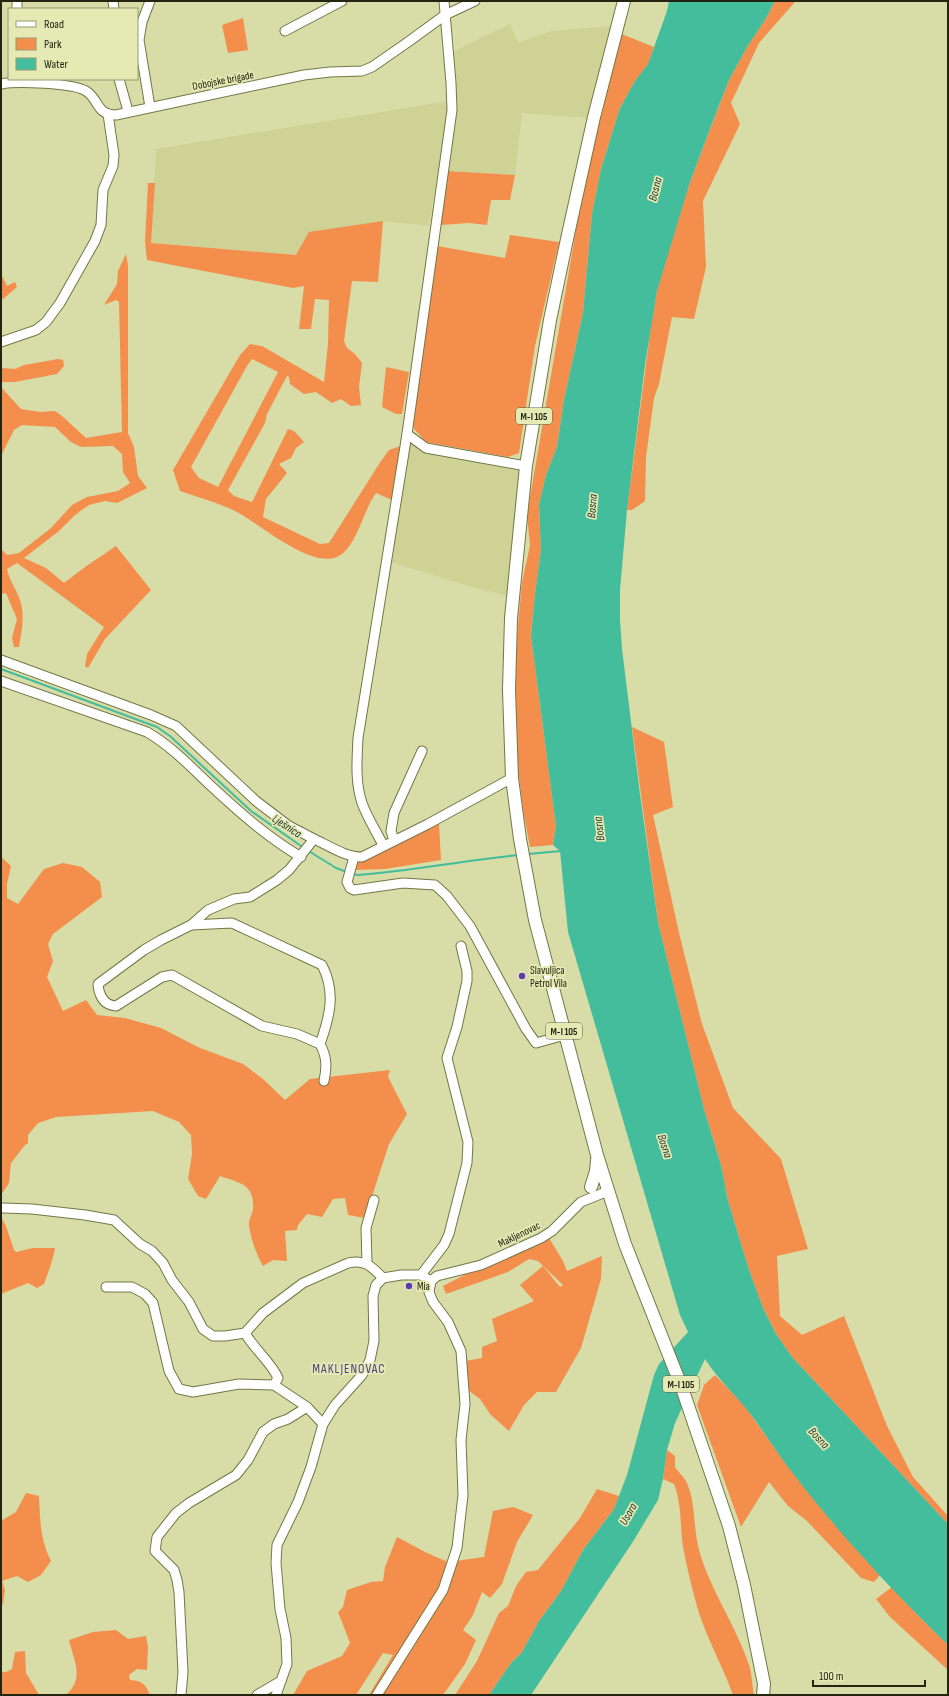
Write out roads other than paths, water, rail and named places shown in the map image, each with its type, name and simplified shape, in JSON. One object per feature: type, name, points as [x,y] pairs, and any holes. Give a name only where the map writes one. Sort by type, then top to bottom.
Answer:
[{"type":"main road","name":"M-I 105","points":[[624,1],[594,117],[565,246],[547,335],[526,466],[512,618],[509,690],[512,778],[525,870],[537,927],[597,1155],[625,1244],[682,1388],[729,1526],[744,1585],[763,1690]]},
{"type":"main road","points":[[592,1187],[596,1171],[597,1155]]},
{"type":"main road","points":[[763,1690],[770,1695]]},
{"type":"street","points":[[150,1],[142,22],[139,40],[150,107]]},
{"type":"street","points":[[285,31],[342,1]]},
{"type":"street","points":[[383,845],[363,804],[359,791],[357,777],[358,738],[407,434],[452,110],[452,83],[444,1]]},
{"type":"street","name":"Dobojske brigade","points":[[108,114],[116,115],[128,111],[304,75],[330,72],[362,71],[372,67],[445,15],[475,1]]},
{"type":"street","points":[[120,80],[128,111]]},
{"type":"street","points":[[1,84],[16,81],[72,86],[82,89],[90,94],[99,108],[108,114],[114,155],[113,166],[103,190],[102,220],[97,236],[60,303],[46,322],[36,330],[1,342]]},
{"type":"street","points":[[407,434],[426,448],[526,466]]},
{"type":"street","points":[[1,660],[151,715],[176,726],[256,801],[289,826],[312,842],[354,857],[362,857],[373,852],[383,845],[428,824],[512,778]]},
{"type":"street","points":[[1,681],[147,732],[163,741],[239,812],[264,833],[302,856]]},
{"type":"street","points":[[394,840],[391,831],[394,814],[422,751]]},
{"type":"street","points":[[312,842],[289,870],[264,889],[250,897],[234,899],[208,910],[191,925],[160,940],[108,975],[98,984],[99,994],[103,1000],[109,1006],[116,1006],[162,977],[172,975],[262,1026],[298,1034],[320,1044],[325,1053],[327,1066],[324,1081]]},
{"type":"street","points":[[354,857],[347,882],[350,888],[354,890],[403,883],[435,885],[447,896],[470,926],[526,1029],[536,1043],[565,1035]]},
{"type":"street","points":[[191,925],[232,923],[322,965],[327,975],[331,994],[328,1023],[320,1044]]},
{"type":"street","points":[[421,1274],[444,1245],[449,1234],[468,1163],[468,1142],[447,1058],[457,1027],[468,981],[461,946]]},
{"type":"street","points":[[581,1202],[592,1187],[600,1184],[607,1189]]},
{"type":"street","name":"Makljenovac","points":[[431,1281],[437,1276],[481,1265],[541,1238],[552,1231],[581,1202],[607,1189]]},
{"type":"street","points":[[367,1263],[366,1228],[374,1200]]},
{"type":"street","points":[[3,1208],[40,1210],[114,1220],[140,1244],[152,1251],[189,1302],[203,1329],[212,1336],[245,1333],[263,1313],[303,1283],[348,1263],[367,1263],[383,1278]]},
{"type":"street","points":[[276,1695],[287,1664],[286,1638],[280,1609],[276,1563],[277,1544],[298,1502],[311,1467],[323,1424],[335,1405],[362,1376],[370,1360],[374,1341],[373,1296],[376,1285],[383,1278],[421,1274],[431,1281],[429,1292],[432,1302],[448,1322],[461,1351],[465,1404],[461,1440],[463,1495],[457,1548],[443,1590],[377,1695]]},
{"type":"street","points":[[106,1287],[132,1287],[144,1294],[153,1303],[169,1371],[179,1389],[193,1392],[239,1384],[274,1385],[307,1407],[323,1424]]},
{"type":"street","points":[[245,1333],[255,1349],[274,1370],[278,1378],[274,1385]]},
{"type":"street","points":[[181,1695],[184,1672],[179,1592],[174,1570],[155,1550],[157,1537],[176,1513],[189,1503],[236,1475],[248,1460],[263,1432],[274,1424],[288,1419],[307,1407]]},
{"type":"street","points":[[257,1695],[281,1681]]},
{"type":"water","points":[[669,1],[775,1],[729,80],[690,182],[657,291],[645,365],[627,510],[620,590],[620,620],[622,649],[640,794],[658,922],[704,1109],[721,1165],[728,1201],[749,1270],[763,1308],[776,1334],[792,1357],[948,1524],[948,1645],[904,1601],[840,1532],[782,1459],[749,1412],[716,1375],[705,1359],[675,1423],[667,1450],[663,1479],[658,1500],[634,1540],[531,1695],[489,1695],[511,1663],[522,1652],[539,1621],[561,1591],[583,1550],[614,1509],[627,1475],[654,1375],[659,1364],[688,1332],[680,1315],[568,932],[560,851],[553,845],[556,826],[531,636],[541,550],[539,505],[546,475],[557,447],[564,400],[583,313],[592,214],[601,169],[620,108],[635,81],[648,64],[667,11]]},
{"type":"waterway","name":"Lješnica","points":[[1,669],[157,727],[170,736],[251,811],[304,848]]},
{"type":"waterway","name":"Lješnica","points":[[307,850],[336,868],[347,872]]},
{"type":"waterway","name":"Lješnica","points":[[528,854],[561,851]]},
{"type":"waterway","name":"Lješnica","points":[[351,874],[358,875],[378,873],[519,855]]},
{"type":"place","name":"Slavuljica Petrol Vila","points":[[522,976]]},
{"type":"place","name":"Mia","points":[[409,1286]]},
{"type":"district","name":"MAKLJENOVAC","points":[[349,1368]]},
{"type":"water label","name":"Bosna","points":[[655,189]]},
{"type":"water label","name":"Bosna","points":[[592,506]]},
{"type":"water label","name":"Bosna","points":[[599,829]]},
{"type":"water label","name":"Bosna","points":[[665,1146]]},
{"type":"water label","name":"Bosna","points":[[819,1438]]},
{"type":"water label","name":"Usora","points":[[628,1514]]}]
